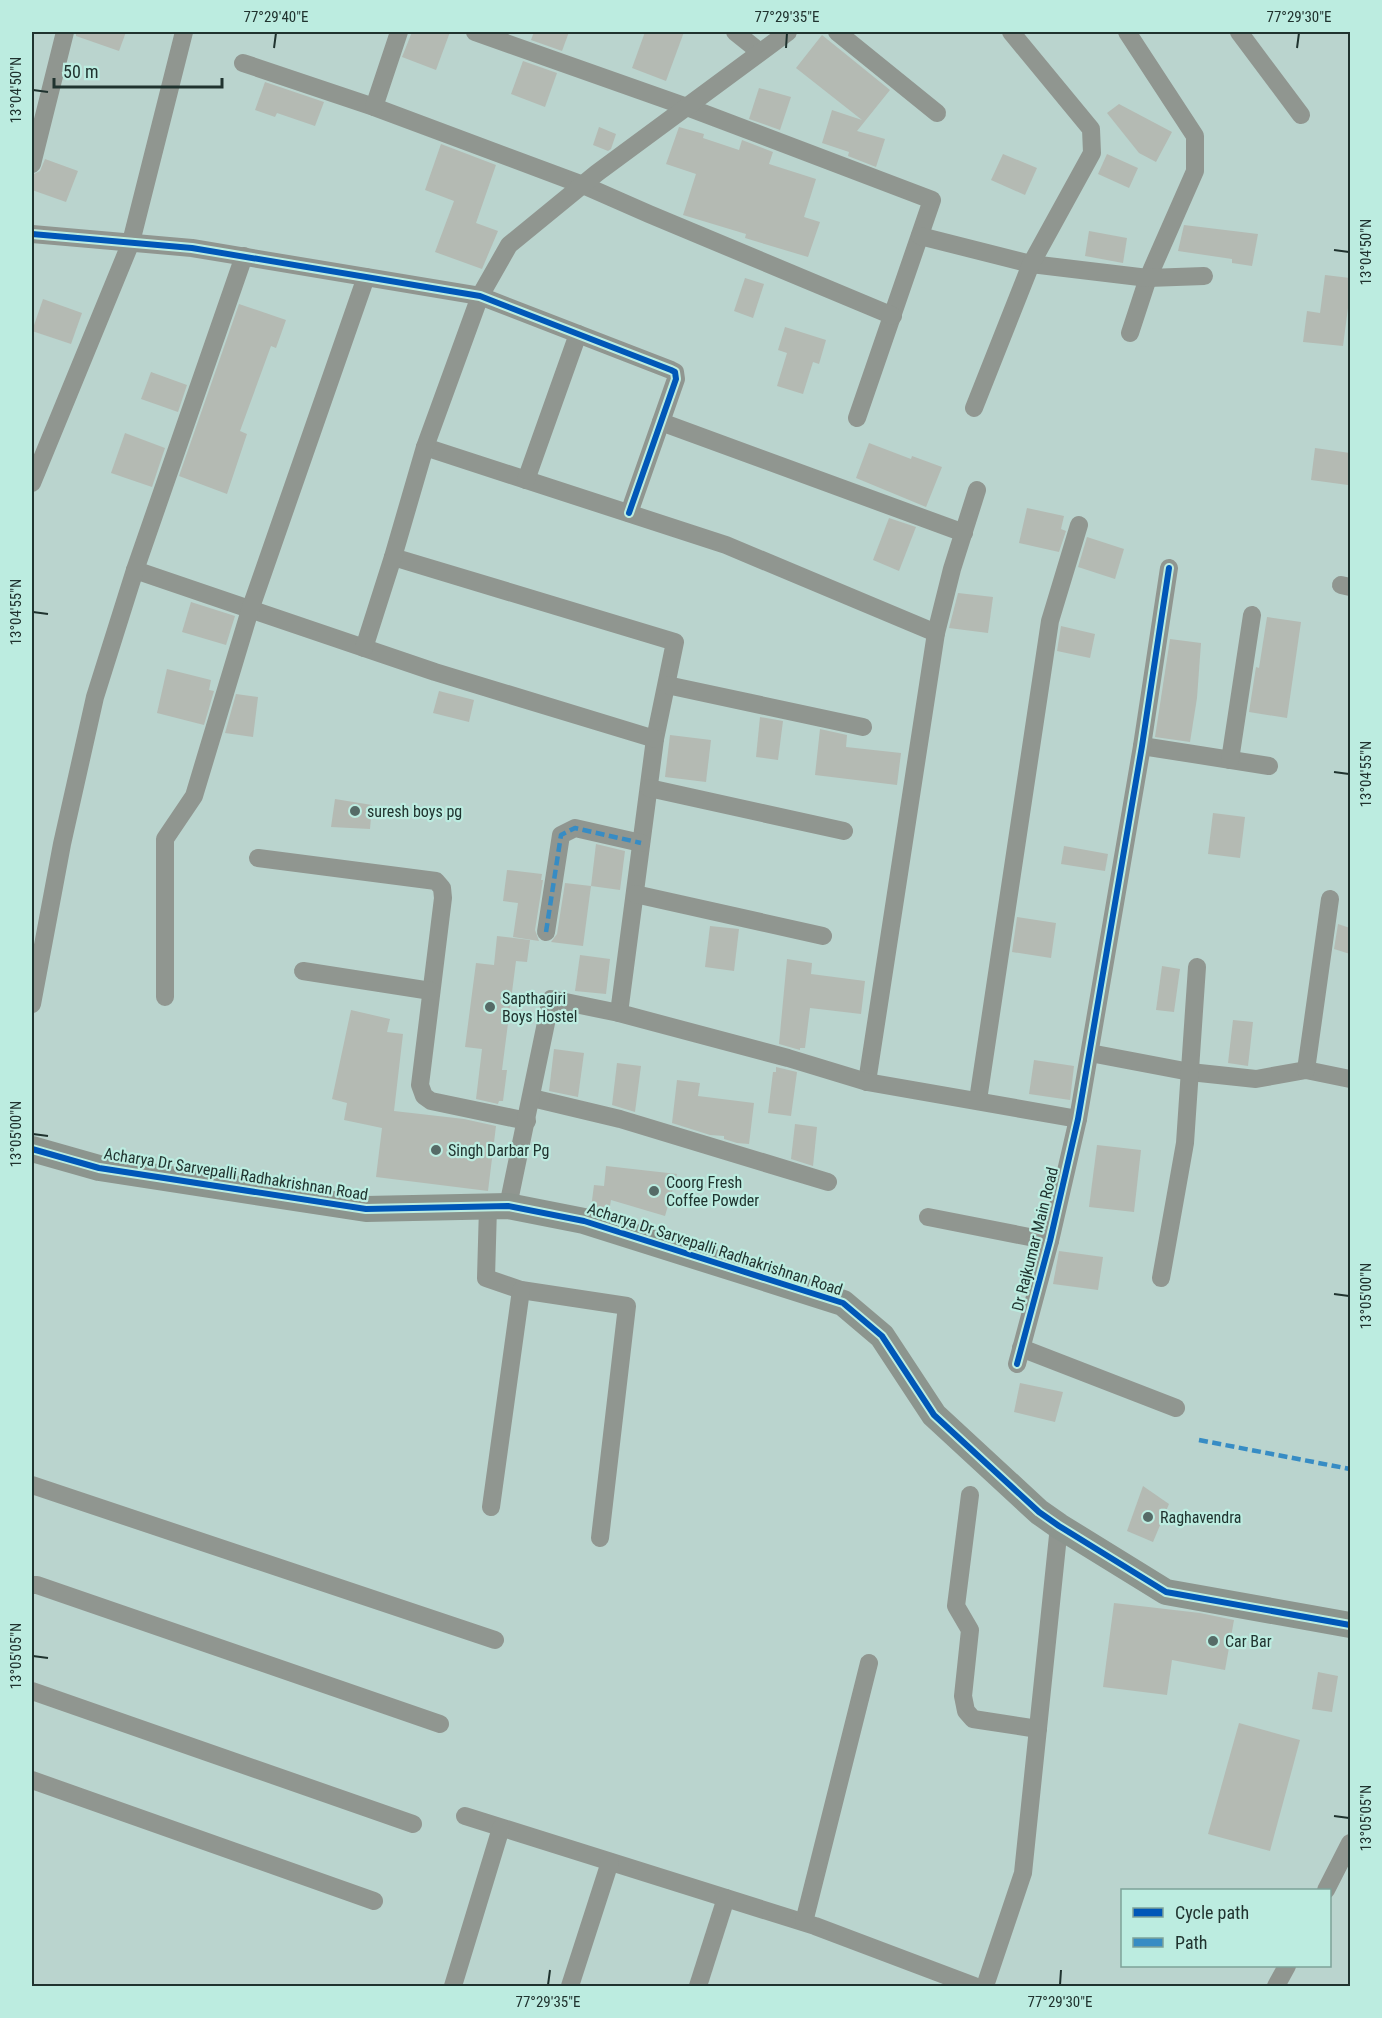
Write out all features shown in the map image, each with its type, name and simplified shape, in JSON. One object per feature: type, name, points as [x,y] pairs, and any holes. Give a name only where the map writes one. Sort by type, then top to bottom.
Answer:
[{"type":"street","points":[[32,164],[65,32]]},
{"type":"street","points":[[32,483],[131,242],[184,32]]},
{"type":"street","points":[[374,107],[399,32]]},
{"type":"street","points":[[475,32],[687,107],[932,200],[857,418]]},
{"type":"street","points":[[735,32],[760,52]]},
{"type":"street","points":[[837,32],[938,113]]},
{"type":"street","points":[[974,408],[1031,264],[1092,153],[1091,129],[1011,32]]},
{"type":"street","points":[[1127,32],[1195,136],[1195,171],[1148,278],[1130,333]]},
{"type":"street","points":[[1239,32],[1300,115]]},
{"type":"street","points":[[364,648],[425,447],[480,296],[509,245],[583,185],[783,33]]},
{"type":"street","points":[[243,63],[374,107],[583,185],[893,316]]},
{"type":"street","points":[[32,234],[192,248],[480,296],[675,372],[675,379],[661,422],[629,513]]},
{"type":"street","points":[[920,236],[1031,264],[1148,278],[1204,276]]},
{"type":"street","points":[[32,1004],[62,844],[95,697],[135,570],[244,256]]},
{"type":"street","points":[[165,997],[165,839],[194,796],[250,610],[366,277]]},
{"type":"street","points":[[526,480],[578,334]]},
{"type":"street","points":[[661,422],[964,533]]},
{"type":"street","points":[[425,447],[726,545],[936,633]]},
{"type":"street","points":[[867,1082],[936,633],[977,490]]},
{"type":"street","points":[[978,1100],[1050,621],[1079,525]]},
{"type":"street","points":[[393,557],[675,642],[655,739],[620,1012]]},
{"type":"street","name":"Dr Rajkumar Main Road","points":[[1169,568],[1142,746],[1078,1119],[1050,1240],[1019,1356],[1176,1408]]},
{"type":"street","points":[[135,570],[435,672],[655,739]]},
{"type":"street","points":[[1230,760],[1252,615]]},
{"type":"street","points":[[667,684],[863,727]]},
{"type":"street","points":[[1142,746],[1269,766]]},
{"type":"street","points":[[648,788],[844,831]]},
{"type":"street","points":[[546,932],[561,835],[575,828],[641,843]]},
{"type":"street","points":[[258,858],[436,881],[442,888],[443,898],[420,1085],[423,1096],[431,1101],[527,1121]]},
{"type":"street","points":[[635,894],[823,936]]},
{"type":"street","points":[[1306,1070],[1330,899]]},
{"type":"street","points":[[1161,1278],[1185,1143],[1197,966]]},
{"type":"street","points":[[303,971],[431,991]]},
{"type":"street","points":[[600,1538],[627,1306],[521,1290],[486,1278],[498,1206],[527,1121],[551,999],[620,1012],[867,1082],[1078,1119]]},
{"type":"street","points":[[1090,1053],[1190,1072],[1256,1079],[1306,1070],[1350,1079]]},
{"type":"street","points":[[532,1098],[620,1119],[828,1182]]},
{"type":"street","name":"Acharya Dr Sarvepalli Radhakrishnan Road","points":[[32,1149],[99,1168],[366,1209],[498,1206],[584,1221],[843,1303],[882,1336],[934,1415],[1039,1512],[1059,1526],[1166,1592],[1350,1625]]},
{"type":"street","points":[[928,1217],[1050,1240]]},
{"type":"street","points":[[491,1507],[521,1290]]},
{"type":"street","points":[[32,1485],[495,1640]]},
{"type":"street","points":[[970,1496],[956,1606],[970,1630],[963,1696],[966,1711],[974,1719],[1038,1729]]},
{"type":"street","points":[[985,1986],[1023,1873],[1059,1526]]},
{"type":"street","points":[[32,1584],[440,1724]]},
{"type":"street","points":[[804,1922],[869,1663]]},
{"type":"street","points":[[32,1691],[413,1824]]},
{"type":"street","points":[[32,1780],[374,1901]]},
{"type":"street","points":[[465,1816],[804,1922],[974,1986]]},
{"type":"street","points":[[453,1986],[501,1828]]},
{"type":"street","points":[[1327,1889],[1350,1843]]},
{"type":"street","points":[[570,1986],[610,1862]]},
{"type":"street","points":[[698,1986],[726,1898]]},
{"type":"street","points":[[1276,1986],[1286,1967]]},
{"type":"building","points":[[76,32],[126,32],[119,51],[76,36]]},
{"type":"building","points":[[412,32],[450,32],[436,70],[402,57]]},
{"type":"building","points":[[534,32],[569,32],[562,51],[531,40]]},
{"type":"building","points":[[645,32],[684,32],[666,81],[632,68]]},
{"type":"building","points":[[822,35],[890,90],[857,131],[885,139],[876,167],[848,156],[849,152],[822,143],[832,110],[862,120],[796,68]]},
{"type":"building","points":[[523,61],[557,73],[545,107],[511,94]]},
{"type":"building","points":[[265,82],[324,102],[315,126],[277,113],[275,117],[255,110]]},
{"type":"building","points":[[759,88],[791,97],[780,130],[749,119]]},
{"type":"building","points":[[1119,104],[1172,132],[1156,162],[1139,153],[1107,113]]},
{"type":"building","points":[[599,127],[616,134],[611,149],[608,151],[593,145]]},
{"type":"building","points":[[679,127],[704,134],[703,138],[739,150],[742,140],[773,152],[769,164],[816,179],[804,217],[820,222],[808,257],[745,238],[746,234],[683,215],[696,174],[666,164]]},
{"type":"building","points":[[441,144],[496,165],[476,223],[498,231],[482,269],[435,252],[454,201],[425,190]]},
{"type":"building","points":[[1003,154],[1037,168],[1025,195],[991,180]]},
{"type":"building","points":[[1107,154],[1138,168],[1129,188],[1098,174]]},
{"type":"building","points":[[45,159],[78,171],[66,202],[32,190],[32,175],[40,171]]},
{"type":"building","points":[[1184,225],[1258,234],[1252,266],[1232,263],[1232,259],[1178,251]]},
{"type":"building","points":[[1089,231],[1127,238],[1123,263],[1085,256]]},
{"type":"building","points":[[1325,275],[1350,278],[1350,308],[1348,308],[1343,346],[1303,342],[1307,311],[1320,313]]},
{"type":"building","points":[[745,278],[764,284],[753,318],[734,311]]},
{"type":"building","points":[[43,299],[82,313],[71,344],[32,331]]},
{"type":"building","points":[[239,304],[286,320],[276,348],[271,346],[240,431],[247,434],[227,494],[179,476]]},
{"type":"building","points":[[785,327],[826,340],[819,364],[813,362],[803,394],[777,386],[787,353],[778,350]]},
{"type":"building","points":[[151,372],[187,385],[178,412],[141,399]]},
{"type":"building","points":[[125,433],[165,448],[152,487],[111,473]]},
{"type":"building","points":[[869,443],[911,459],[912,456],[942,467],[926,507],[856,478]]},
{"type":"building","points":[[1315,448],[1350,453],[1348,485],[1311,480]]},
{"type":"building","points":[[1027,508],[1064,516],[1061,529],[1066,531],[1059,552],[1019,543]]},
{"type":"building","points":[[889,518],[916,527],[899,571],[873,560]]},
{"type":"building","points":[[1087,537],[1124,549],[1115,579],[1078,567]]},
{"type":"building","points":[[958,593],[993,597],[988,633],[949,628]]},
{"type":"building","points":[[191,602],[235,616],[226,645],[182,632]]},
{"type":"building","points":[[1267,617],[1301,622],[1287,718],[1249,712]]},
{"type":"building","points":[[1061,626],[1095,634],[1090,658],[1057,651]]},
{"type":"building","points":[[1170,639],[1201,643],[1197,698],[1190,742],[1155,737]]},
{"type":"building","points":[[167,669],[211,680],[209,690],[214,691],[204,725],[157,713]]},
{"type":"building","points":[[439,691],[474,700],[469,722],[433,713]]},
{"type":"building","points":[[236,694],[258,697],[253,737],[225,733]]},
{"type":"building","points":[[760,717],[783,721],[778,760],[756,757]]},
{"type":"building","points":[[820,729],[847,735],[846,747],[901,753],[897,785],[815,775]]},
{"type":"building","points":[[670,735],[711,740],[706,782],[665,777]]},
{"type":"building","name":"suresh boys pg","points":[[335,799],[372,805],[370,829],[331,827]]},
{"type":"building","points":[[1213,813],[1245,817],[1240,858],[1208,854]]},
{"type":"building","points":[[596,844],[625,851],[620,890],[591,886]]},
{"type":"building","points":[[1064,846],[1108,854],[1105,871],[1061,864]]},
{"type":"building","points":[[507,870],[542,874],[535,930],[539,941],[513,937],[518,903],[503,901]]},
{"type":"building","points":[[565,883],[591,886],[583,946],[551,942],[557,934]]},
{"type":"building","points":[[1017,917],[1056,923],[1051,958],[1012,952]]},
{"type":"building","points":[[1338,924],[1350,928],[1350,954],[1334,949]]},
{"type":"building","points":[[710,926],[739,929],[734,971],[705,967]]},
{"type":"building","name":"Sapthagiri Boys Hostel","points":[[497,936],[530,940],[527,962],[516,961],[502,1070],[507,1070],[503,1101],[499,1101],[498,1104],[476,1099],[482,1049],[465,1047],[476,963],[494,965]]},
{"type":"building","points":[[580,955],[610,959],[606,994],[575,991]]},
{"type":"building","points":[[787,959],[812,963],[811,974],[865,981],[861,1014],[810,1008],[805,1048],[800,1048],[800,1050],[779,1044]]},
{"type":"building","points":[[1162,966],[1180,969],[1174,1012],[1156,1010]]},
{"type":"building","points":[[351,1010],[390,1019],[387,1032],[403,1034],[394,1111],[464,1119],[496,1126],[488,1191],[376,1177],[382,1128],[344,1120],[347,1103],[332,1099]]},
{"type":"building","points":[[1233,1020],[1253,1022],[1248,1066],[1228,1063]]},
{"type":"building","points":[[554,1049],[584,1053],[578,1097],[549,1091]]},
{"type":"building","points":[[1034,1060],[1074,1066],[1070,1100],[1029,1094]]},
{"type":"building","points":[[617,1063],[641,1066],[635,1112],[612,1105]]},
{"type":"building","points":[[776,1067],[797,1072],[791,1116],[768,1113],[773,1072],[776,1072]]},
{"type":"building","points":[[677,1080],[700,1083],[698,1096],[754,1103],[749,1144],[737,1143],[724,1139],[724,1136],[710,1135],[672,1123]]},
{"type":"building","points":[[795,1124],[817,1127],[813,1166],[791,1159]]},
{"type":"building","points":[[1097,1145],[1141,1150],[1134,1212],[1089,1207]]},
{"type":"building","points":[[606,1166],[677,1174],[665,1216],[611,1200],[609,1212],[591,1208],[594,1185],[604,1186]]},
{"type":"building","points":[[1059,1251],[1103,1257],[1098,1290],[1053,1284]]},
{"type":"building","points":[[1020,1383],[1063,1392],[1055,1422],[1014,1412]]},
{"type":"building","name":"Raghavendra","points":[[1143,1486],[1169,1504],[1153,1542],[1127,1531]]},
{"type":"building","points":[[1114,1603],[1200,1613],[1234,1620],[1225,1670],[1172,1660],[1167,1695],[1103,1687]]},
{"type":"building","points":[[1318,1672],[1338,1676],[1332,1712],[1312,1709]]},
{"type":"building","points":[[1239,1723],[1300,1740],[1270,1851],[1208,1834]]},
{"type":"marked path","points":[[546,932],[561,835],[575,828],[641,843]]},
{"type":"marked path","points":[[1199,1440],[1350,1469]]},
{"type":"cycle path","points":[[32,234],[192,248],[480,296],[671,370],[675,372],[676,379],[629,513]]},
{"type":"cycle path","points":[[1017,1364],[1050,1241],[1078,1119],[1142,746],[1169,568]]},
{"type":"cycle path","points":[[32,1149],[99,1168],[366,1209],[508,1206],[584,1221],[843,1303],[882,1336],[934,1415],[1039,1512],[1059,1526],[1166,1592],[1350,1625]]},
{"type":"place","name":"suresh boys pg","points":[[355,811]]},
{"type":"place","name":"Sapthagiri Boys Hostel","points":[[490,1007]]},
{"type":"place","name":"Singh Darbar Pg","points":[[436,1150]]},
{"type":"place","name":"Coorg Fresh Coffee Powder","points":[[654,1191]]},
{"type":"place","name":"Raghavendra","points":[[1148,1517]]},
{"type":"place","name":"Car Bar","points":[[1213,1641]]}]
